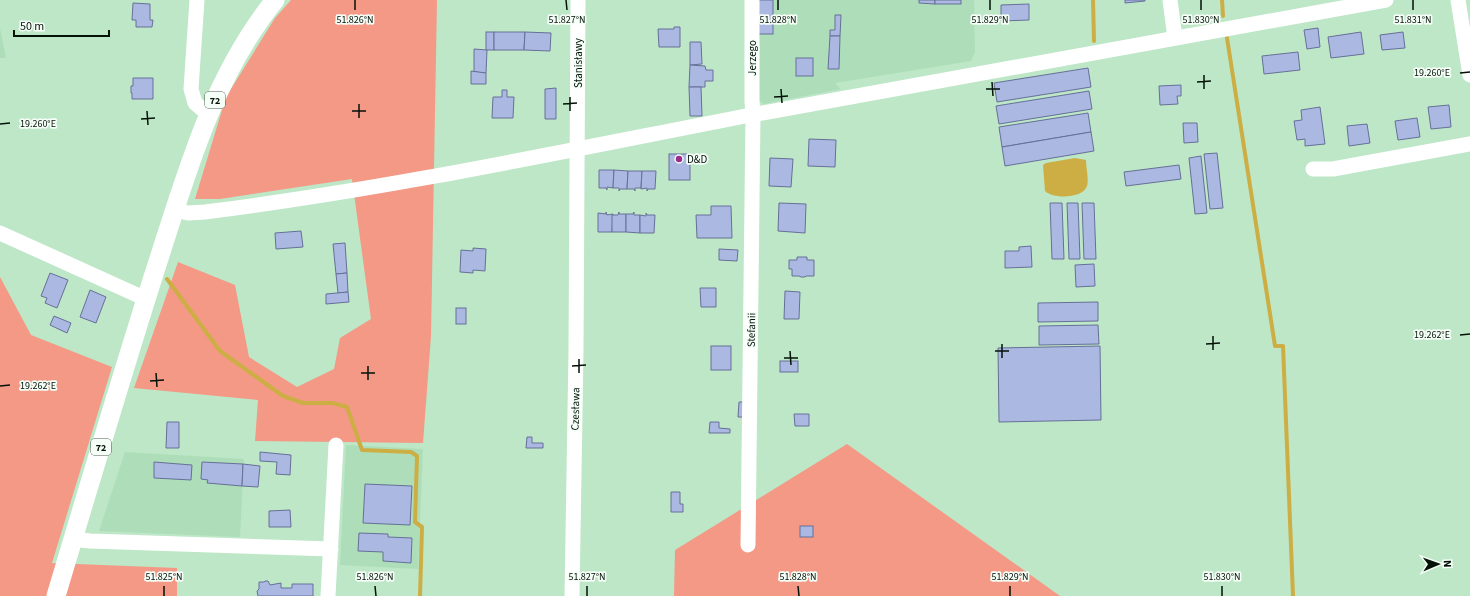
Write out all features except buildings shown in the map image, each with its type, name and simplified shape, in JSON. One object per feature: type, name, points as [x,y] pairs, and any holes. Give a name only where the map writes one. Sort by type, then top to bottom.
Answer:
[{"type":"main road","name":"72","points":[[56,596],[146,299],[189,166],[214,101],[236,58],[275,0]]},
{"type":"street","points":[[197,0],[191,89],[195,103],[209,115]]},
{"type":"street","name":"Stanisławy","points":[[577,150],[578,0]]},
{"type":"street","name":"Jerzego","points":[[752,0],[752,101],[754,115]]},
{"type":"street","points":[[1170,0],[1175,38]]},
{"type":"street","points":[[175,210],[188,213],[243,208],[370,187],[577,150],[754,115],[1175,38],[1312,7],[1386,0]]},
{"type":"street","points":[[1458,0],[1470,75]]},
{"type":"street","name":"Stefanii","points":[[748,545],[754,115]]},
{"type":"street","points":[[1313,169],[1333,169],[1470,144]]},
{"type":"street","name":"Czesława","points":[[572,596],[577,150]]},
{"type":"street","points":[[0,233],[146,299]]},
{"type":"street","points":[[328,596],[336,446]]},
{"type":"street","points":[[73,539],[90,541],[330,549]]},
{"type":"shaded area","points":[[291,0],[437,0],[431,336],[423,443],[255,441],[258,400],[134,388],[178,262],[235,285],[249,357],[297,387],[334,369],[340,338],[371,319],[352,179],[220,199],[195,199],[226,97],[275,18]]},
{"type":"shaded area","points":[[758,0],[974,0],[975,52],[971,61],[835,83],[841,89],[764,104],[758,100]]},
{"type":"shaded area","points":[[0,28],[6,58],[0,58]]},
{"type":"shaded area","points":[[1075,158],[1086,160],[1088,183],[1084,190],[1080,193],[1067,196],[1049,194],[1045,191],[1043,165],[1046,163]]},
{"type":"shaded area","points":[[0,277],[31,335],[112,367],[52,563],[177,568],[177,596],[0,596]]},
{"type":"shaded area","points":[[847,444],[1060,596],[674,596],[675,550]]},
{"type":"shaded area","points":[[346,445],[423,449],[418,569],[340,565]]},
{"type":"shaded area","points":[[125,452],[244,459],[240,537],[99,531]]},
{"type":"waterway","points":[[1093,0],[1094,41]]},
{"type":"waterway","points":[[1222,0],[1223,16]]},
{"type":"waterway","points":[[1227,38],[1275,346],[1283,346],[1293,596]]},
{"type":"waterway","points":[[167,279],[220,351],[283,396],[303,403],[332,403],[347,407],[362,450],[411,452],[417,456],[415,522],[422,527],[420,596]]},
{"type":"place","name":"D&D","points":[[679,159]]}]
